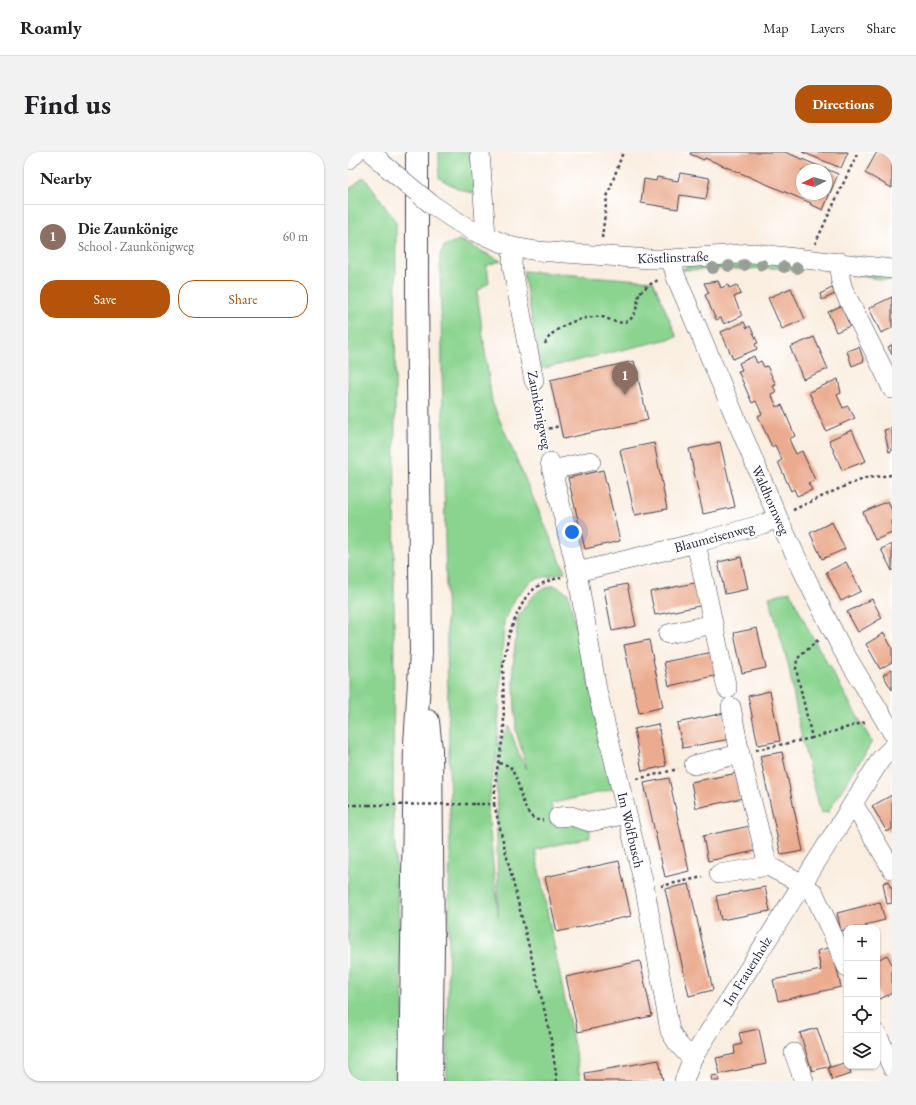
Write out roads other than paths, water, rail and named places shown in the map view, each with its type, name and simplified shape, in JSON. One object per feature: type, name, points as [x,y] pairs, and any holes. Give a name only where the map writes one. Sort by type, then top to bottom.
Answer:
[{"type":"main road","points":[[410,1081],[415,752],[421,652],[417,152]]},
{"type":"main road","points":[[421,652],[431,750],[433,938],[431,1081]]},
{"type":"street","points":[[348,160],[356,152]]},
{"type":"street","points":[[480,152],[486,236]]},
{"type":"street","name":"Köstlinstraße","points":[[378,158],[430,204],[475,232],[513,247],[537,251],[649,259],[671,259],[753,253],[892,269]]},
{"type":"street","name":"Zaunkönigweg","points":[[513,247],[512,265],[533,373]]},
{"type":"street","name":"Waldhornweg","points":[[671,259],[676,277],[778,518],[842,649],[892,732]]},
{"type":"street","points":[[841,262],[840,278],[843,289],[892,390]]},
{"type":"street","points":[[577,572],[552,469],[591,461]]},
{"type":"street","name":"Blaumeisenweg","points":[[577,572],[696,543],[763,524],[778,518]]},
{"type":"street","points":[[696,543],[740,754],[768,866]]},
{"type":"street","name":"Im Wolfbusch","points":[[577,572],[597,690],[645,889],[670,1031],[678,1044],[692,1059]]},
{"type":"street","points":[[668,634],[713,624]]},
{"type":"street","name":"Im Frauenholz","points":[[692,1059],[881,759],[892,748]]},
{"type":"street","points":[[694,765],[740,754]]},
{"type":"street","points":[[853,804],[892,869]]},
{"type":"street","points":[[558,817],[571,816],[590,822],[627,814]]},
{"type":"street","points":[[719,874],[768,866],[803,884],[814,893],[844,961]]},
{"type":"street","points":[[880,1041],[892,1067]]},
{"type":"street","points":[[794,1053],[804,1081]]},
{"type":"street","points":[[684,1081],[692,1059]]},
{"type":"place","name":"Die Zaunkönige","points":[[625,395]]}]
